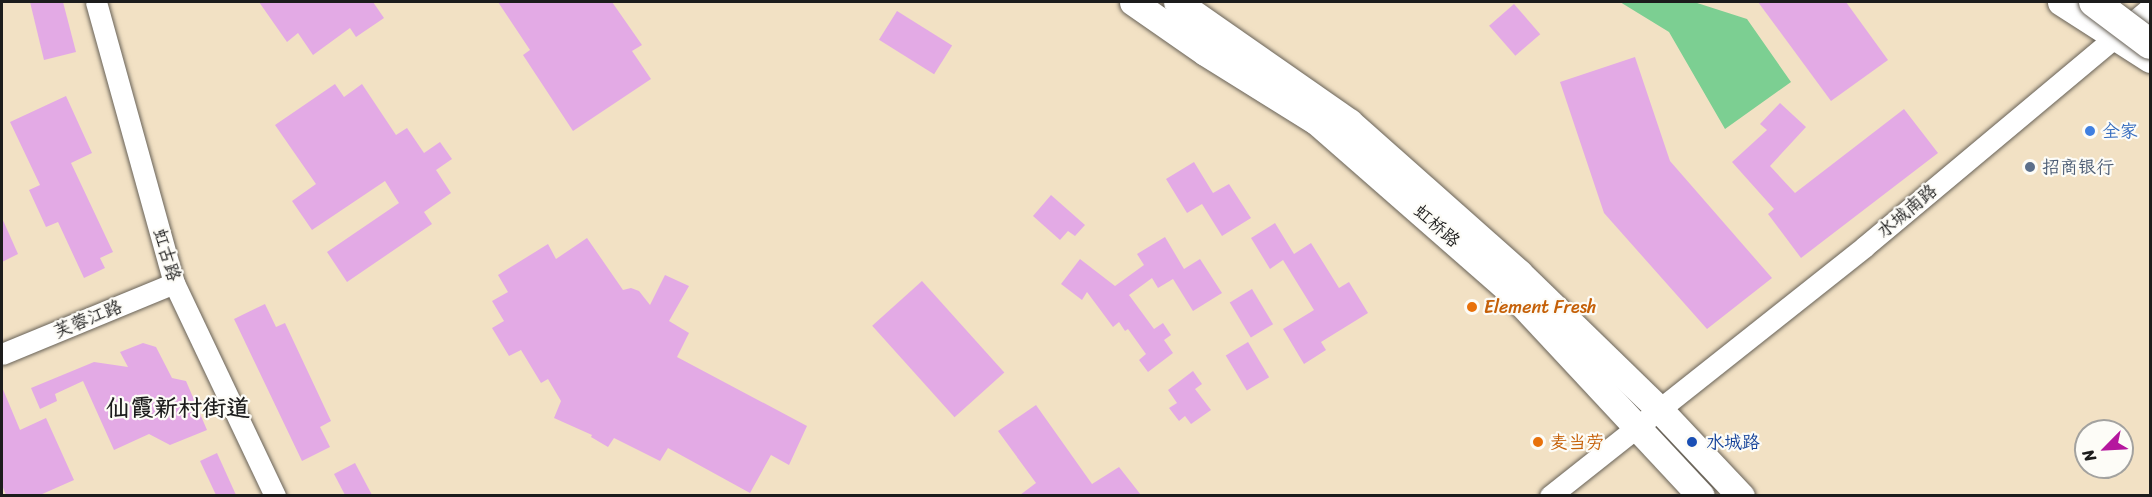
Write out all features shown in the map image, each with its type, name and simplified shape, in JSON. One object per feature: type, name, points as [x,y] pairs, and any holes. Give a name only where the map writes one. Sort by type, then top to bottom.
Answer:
[{"type":"highway","points":[[2094,2],[2147,25]]},
{"type":"main road","name":"虹桥路","points":[[1133,2],[1205,52],[1316,121],[1508,288],[1701,495]]},
{"type":"main road","name":"虹桥路","points":[[1177,2],[1349,122],[1519,273],[1658,408],[1741,495]]},
{"type":"main road","points":[[2061,2],[2151,59]]},
{"type":"main road","points":[[2109,2],[2147,25]]},
{"type":"street","name":"虹古路","points":[[96,2],[174,283],[275,495]]},
{"type":"street","name":"水城南路","points":[[1658,408],[1864,247],[2114,37],[2147,25]]},
{"type":"street","name":"芙蓉江路","points":[[2,354],[174,283]]},
{"type":"street","points":[[1550,495],[1658,408]]},
{"type":"green space","points":[[1620,2],[1694,2],[1747,19],[1791,82],[1725,129],[1669,32]]},
{"type":"building","points":[[30,2],[63,2],[76,52],[44,60]]},
{"type":"building","points":[[259,2],[373,2],[384,18],[356,37],[350,28],[313,55],[298,33],[287,42]]},
{"type":"building","points":[[498,2],[612,2],[642,45],[632,51],[651,79],[573,131],[523,55],[530,50]]},
{"type":"building","points":[[1758,2],[1846,2],[1888,60],[1831,101]]},
{"type":"building","points":[[1514,4],[1540,34],[1515,56],[1489,26]]},
{"type":"building","points":[[897,11],[952,45],[934,74],[879,40]]},
{"type":"building","points":[[1635,57],[1670,161],[1772,278],[1707,329],[1604,213],[1560,82]]},
{"type":"building","points":[[335,84],[344,97],[362,84],[396,135],[407,128],[424,153],[440,142],[452,159],[436,170],[451,193],[424,212],[432,224],[347,282],[327,252],[399,203],[385,181],[312,230],[292,201],[316,184],[275,125]]},
{"type":"building","points":[[66,96],[92,153],[71,163],[113,252],[100,258],[105,268],[84,278],[58,222],[46,227],[29,190],[40,185],[10,122]]},
{"type":"building","points":[[1780,103],[1806,127],[1770,166],[1795,193],[1904,109],[1938,153],[1801,258],[1768,214],[1774,209],[1732,162],[1767,130],[1760,124]]},
{"type":"building","points":[[1194,162],[1213,193],[1229,184],[1251,218],[1222,236],[1202,204],[1187,213],[1166,179]]},
{"type":"building","points":[[1051,195],[1085,225],[1075,236],[1068,231],[1060,240],[1033,216]]},
{"type":"building","points":[[2,218],[18,254],[2,262]]},
{"type":"building","points":[[1275,223],[1294,254],[1311,243],[1339,288],[1349,282],[1368,313],[1321,342],[1326,350],[1304,364],[1283,329],[1314,310],[1283,260],[1270,269],[1251,238]]},
{"type":"building","points":[[1165,237],[1184,269],[1200,259],[1222,293],[1193,311],[1173,279],[1158,288],[1152,278],[1129,295],[1154,329],[1163,323],[1171,335],[1164,340],[1173,353],[1148,372],[1139,360],[1146,354],[1128,329],[1125,331],[1119,322],[1113,327],[1087,292],[1082,300],[1061,284],[1080,259],[1115,286],[1144,265],[1137,254]]},
{"type":"building","points":[[587,238],[623,290],[631,288],[639,291],[650,305],[665,275],[689,286],[669,321],[689,333],[677,357],[807,426],[789,465],[771,455],[750,493],[668,448],[660,461],[614,438],[608,447],[591,437],[592,435],[554,418],[561,401],[548,379],[541,383],[521,350],[509,356],[492,328],[504,321],[492,301],[508,292],[498,275],[548,244],[556,259]]},
{"type":"building","points":[[922,281],[1004,372],[955,417],[872,326]]},
{"type":"building","points":[[1252,289],[1273,324],[1251,338],[1230,302]]},
{"type":"building","points":[[265,304],[276,327],[285,323],[331,421],[320,427],[330,447],[302,461],[234,319]]},
{"type":"building","points":[[1248,342],[1269,377],[1247,391],[1226,355]]},
{"type":"building","points":[[143,343],[156,347],[172,378],[186,381],[207,430],[170,445],[149,434],[114,450],[83,381],[55,394],[57,401],[40,409],[31,388],[94,362],[128,367],[120,352]]},
{"type":"building","points":[[1193,371],[1202,384],[1195,389],[1211,410],[1191,424],[1185,416],[1179,421],[1169,408],[1177,403],[1168,390]]},
{"type":"building","points":[[2,387],[20,430],[46,418],[74,480],[40,495],[6,495],[2,485]]},
{"type":"building","points":[[1036,405],[1092,484],[1119,467],[1141,495],[1020,495],[1036,483],[998,431]]},
{"type":"building","points":[[217,453],[236,495],[216,495],[200,461]]},
{"type":"building","points":[[355,463],[372,495],[345,495],[334,474]]},
{"type":"place","name":"全家","points":[[2090,131]]},
{"type":"place","name":"招商银行","points":[[2030,167]]},
{"type":"place","name":"Element Fresh","points":[[1472,307]]},
{"type":"place","name":"麦当劳","points":[[1538,442]]},
{"type":"place","name":"水城路","points":[[1692,442]]},
{"type":"district","name":"仙霞新村街道","points":[[178,409]]}]
